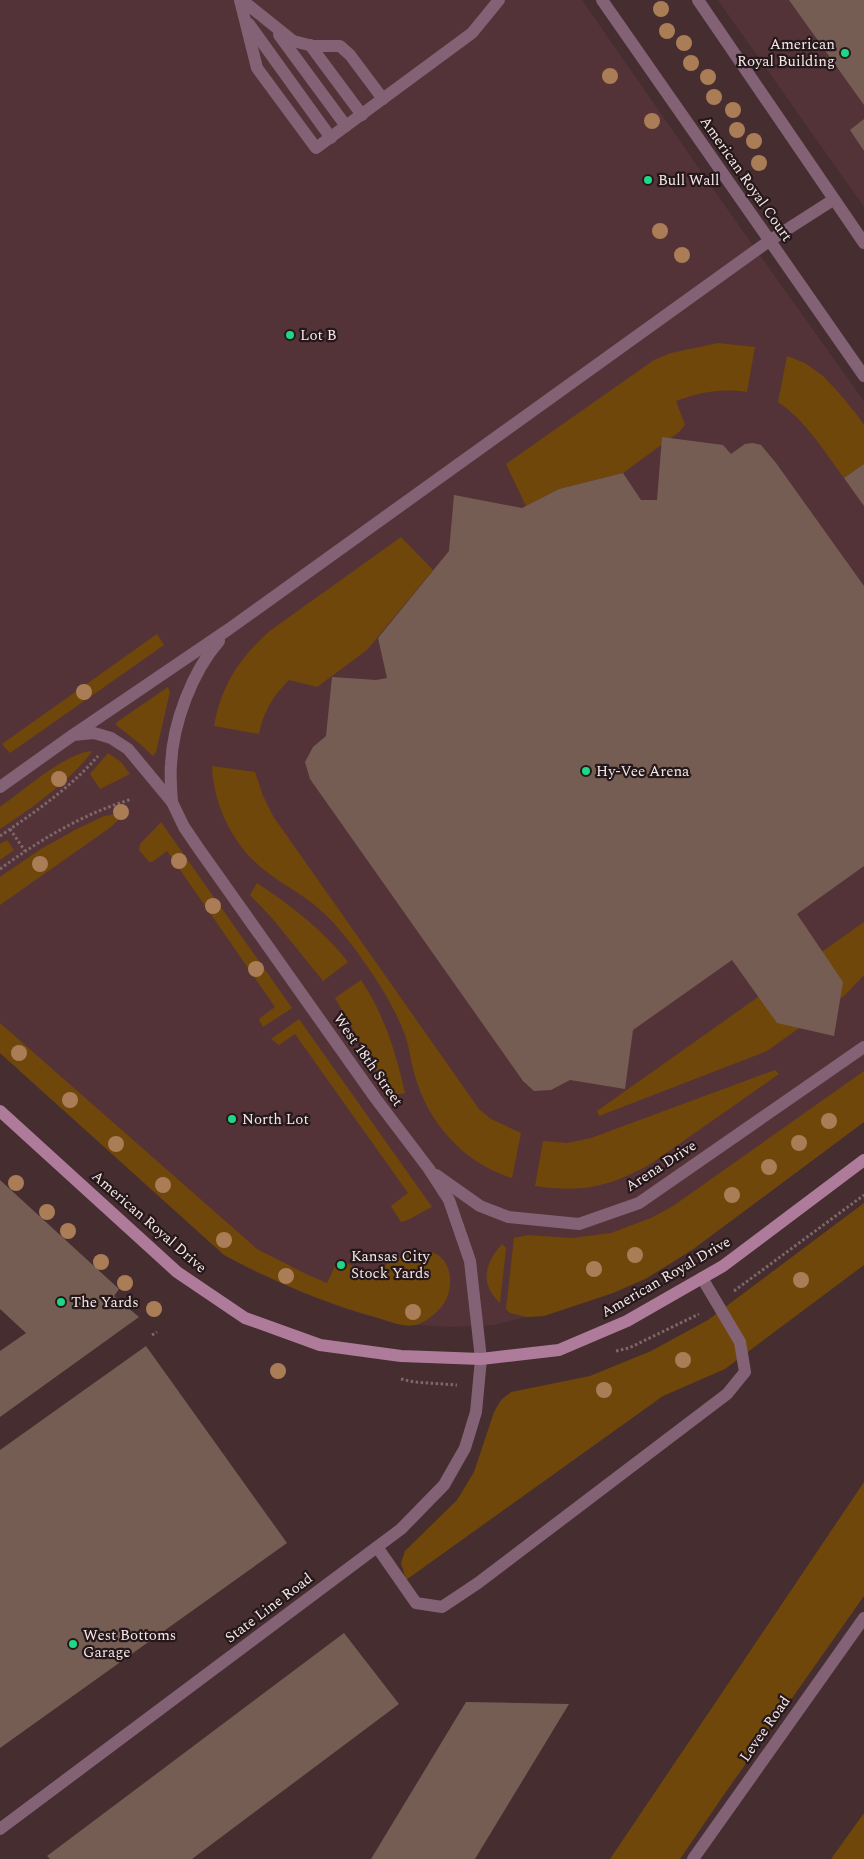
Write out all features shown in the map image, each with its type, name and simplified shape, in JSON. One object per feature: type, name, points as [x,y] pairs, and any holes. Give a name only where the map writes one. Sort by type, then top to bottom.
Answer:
[{"type":"main road","name":"American Royal Drive","points":[[0,1111],[177,1272],[245,1318],[320,1345],[402,1356],[481,1359],[559,1350],[627,1321],[723,1266],[864,1160]]},
{"type":"street","points":[[241,0],[257,68],[316,148],[472,33],[499,0]]},
{"type":"street","points":[[241,0],[294,41],[310,45],[340,46],[350,55],[382,99]]},
{"type":"street","name":"American Royal Court","points":[[602,0],[864,376]]},
{"type":"street","points":[[698,0],[864,244]]},
{"type":"street","points":[[244,18],[331,138]]},
{"type":"street","points":[[270,22],[346,126]]},
{"type":"street","points":[[310,45],[362,115]]},
{"type":"street","points":[[0,787],[72,735],[229,629],[769,241],[833,200]]},
{"type":"street","name":"West 18th Street","points":[[172,802],[172,753],[175,734],[188,693],[198,669],[209,651],[229,629]]},
{"type":"street","name":"West 18th Street","points":[[72,735],[94,733],[111,738],[128,749],[172,802],[184,827],[199,849],[449,1200],[470,1261],[481,1359]]},
{"type":"street","name":"Arena Drive","points":[[429,1170],[480,1206],[508,1217],[579,1224],[639,1203],[864,1047]]},
{"type":"street","points":[[377,1547],[416,1603],[442,1607],[478,1583],[727,1394],[745,1372],[740,1342],[702,1278]]},
{"type":"street","name":"State Line Road","points":[[0,1829],[401,1530],[444,1485],[465,1448],[476,1412],[481,1359]]},
{"type":"street","name":"Levee Road","points":[[693,1859],[864,1618]]},
{"type":"path","points":[[0,836],[57,795],[101,753]]},
{"type":"path","points":[[0,869],[25,851],[79,820],[132,799]]},
{"type":"path","points":[[10,829],[25,851]]},
{"type":"path","points":[[610,1352],[629,1348],[703,1312],[864,1195]]},
{"type":"path","points":[[152,1335],[157,1332]]},
{"type":"path","points":[[395,1378],[414,1382],[478,1386]]},
{"type":"shaded area","points":[[0,0],[582,0],[864,401],[864,1122],[692,1250],[647,1278],[613,1293],[544,1316],[527,1317],[494,1325],[451,1327],[397,1324],[349,1310],[253,1271],[224,1255],[0,1053]]},
{"type":"shaded area","points":[[718,0],[864,0],[864,207]]},
{"type":"shaded area","points":[[718,343],[755,347],[747,392],[729,390],[711,392],[676,401],[685,425],[679,432],[623,473],[559,489],[526,506],[506,464],[654,360],[671,353]]},
{"type":"shaded area","points":[[787,356],[805,363],[823,376],[864,425],[864,464],[844,478],[806,427],[778,402]]},
{"type":"shaded area","points":[[401,537],[433,570],[367,650],[317,687],[289,680],[270,705],[263,719],[259,734],[214,726],[222,697],[233,673],[260,640],[271,630]]},
{"type":"shaded area","points":[[157,634],[164,645],[10,753],[2,744]]},
{"type":"shaded area","points":[[168,687],[170,692],[156,752],[153,756],[116,725],[117,722]]},
{"type":"shaded area","points":[[92,751],[62,783],[37,804],[0,829],[0,807],[57,765],[81,753]]},
{"type":"shaded area","points":[[108,753],[121,762],[130,774],[100,789],[90,774]]},
{"type":"shaded area","points":[[212,766],[255,772],[263,796],[273,816],[479,1109],[491,1119],[521,1133],[512,1178],[495,1172],[479,1163],[464,1152],[439,1125],[421,1093],[402,1027],[379,985],[339,929],[305,898],[263,869],[243,848],[234,836],[221,809],[216,795]]},
{"type":"shaded area","points":[[127,812],[111,827],[0,905],[0,877],[41,849],[75,830],[104,816]]},
{"type":"shaded area","points":[[161,822],[292,1008],[263,1027],[259,1020],[260,1018],[275,1007],[167,851],[152,862],[149,862],[139,850],[140,844]]},
{"type":"shaded area","points":[[7,840],[14,850],[0,860],[0,844]]},
{"type":"shaded area","points":[[257,883],[306,919],[328,939],[348,962],[323,981],[272,918],[250,895]]},
{"type":"shaded area","points":[[864,922],[864,975],[844,996],[767,1051],[599,1116],[597,1111]]},
{"type":"shaded area","points":[[361,980],[383,1020],[398,1063],[405,1093],[391,1096],[335,998]]},
{"type":"shaded area","points":[[299,1019],[432,1207],[401,1222],[391,1206],[408,1193],[295,1034],[279,1045],[271,1039]]},
{"type":"shaded area","points":[[0,1023],[257,1249],[327,1283],[337,1262],[342,1261],[369,1273],[412,1253],[425,1251],[434,1253],[441,1257],[449,1272],[449,1289],[443,1305],[419,1324],[411,1326],[401,1325],[318,1298],[261,1274],[224,1255],[0,1053]]},
{"type":"shaded area","points":[[775,1070],[779,1074],[652,1163],[623,1178],[609,1183],[582,1188],[567,1189],[535,1186],[543,1141],[567,1143],[591,1138]]},
{"type":"shaded area","points":[[864,1071],[864,1122],[692,1250],[647,1278],[613,1293],[544,1316],[527,1317],[510,1313],[506,1309],[514,1238],[528,1235],[571,1238],[611,1233],[651,1218],[673,1206]]},
{"type":"shaded area","points":[[864,1203],[864,1265],[725,1369],[663,1396],[406,1580],[401,1563],[405,1551],[457,1500],[474,1472],[494,1412],[501,1400],[511,1392],[590,1376],[651,1351],[708,1320]]},
{"type":"shaded area","points":[[502,1244],[506,1248],[500,1303],[493,1296],[489,1288],[487,1273],[492,1258]]},
{"type":"shaded area","points":[[864,1482],[864,1596],[680,1859],[610,1859]]},
{"type":"shaded area","points":[[864,1813],[864,1859],[831,1859]]},
{"type":"building","name":"American Royal Building","points":[[789,0],[864,0],[864,105]]},
{"type":"building","points":[[864,119],[864,151],[850,130]]},
{"type":"building","name":"Hy-Vee Arena","points":[[662,437],[723,445],[731,454],[745,444],[761,445],[864,586],[864,866],[797,914],[843,982],[834,1036],[777,1023],[732,960],[633,1030],[625,1089],[570,1080],[551,1090],[534,1091],[523,1081],[310,779],[305,762],[313,747],[326,736],[332,677],[376,680],[387,678],[378,638],[449,551],[454,495],[522,508],[559,489],[623,473],[641,500],[657,500]]},
{"type":"building","points":[[864,464],[864,506],[844,478]]},
{"type":"building","name":"The Yards","points":[[0,1180],[119,1289],[114,1296],[139,1317],[0,1417],[0,1351],[26,1333],[0,1309]]},
{"type":"building","name":"West Bottoms Garage","points":[[146,1346],[287,1543],[0,1748],[0,1450]]},
{"type":"building","points":[[344,1633],[399,1704],[192,1859],[50,1859],[47,1856]]},
{"type":"building","points":[[466,1702],[569,1704],[475,1859],[371,1859]]},
{"type":"place","name":"American Royal Building","points":[[845,53]]},
{"type":"place","name":"Bull Wall","points":[[648,180]]},
{"type":"place","name":"Lot B","points":[[290,335]]},
{"type":"place","name":"Hy-Vee Arena","points":[[586,771]]},
{"type":"place","name":"North Lot","points":[[232,1119]]},
{"type":"place","name":"Kansas City Stock Yards","points":[[341,1265]]},
{"type":"place","name":"The Yards","points":[[61,1302]]},
{"type":"place","name":"West Bottoms Garage","points":[[73,1644]]}]
